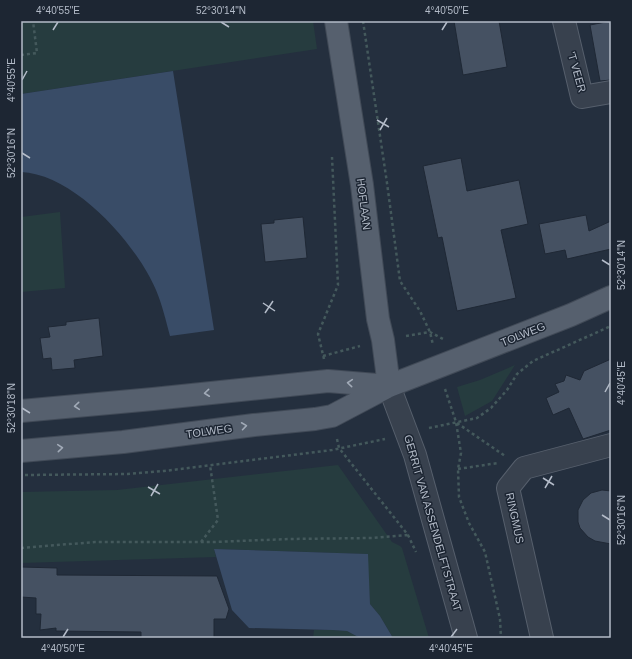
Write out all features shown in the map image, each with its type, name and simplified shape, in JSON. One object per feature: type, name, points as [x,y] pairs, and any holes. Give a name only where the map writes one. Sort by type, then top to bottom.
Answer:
[{"type":"main road","name":"HOFLAAN","points":[[336,21],[362,185],[378,319],[383,340],[389,386]]},
{"type":"main road","name":"TOLWEG","points":[[21,451],[123,442],[332,416],[389,386],[571,315],[611,297]]},
{"type":"main road","name":"TOLWEG","points":[[21,411],[328,381],[389,386]]},
{"type":"street","name":"'T VEER","points":[[564,21],[582,97],[611,92]]},
{"type":"street","name":"GERRIT VAN ASSENDELFTSTRAAT","points":[[389,386],[415,455],[466,638]]},
{"type":"street","points":[[518,465],[611,445]]},
{"type":"street","name":"RINGMUS","points":[[518,465],[508,488],[542,638]]},
{"type":"path","points":[[21,55],[37,53],[33,21]]},
{"type":"path","points":[[362,21],[388,183],[400,281],[420,311],[430,332],[438,367],[456,422],[461,453],[458,469],[459,497],[469,523],[485,552],[500,619],[501,638]]},
{"type":"path","points":[[323,356],[318,334],[338,285],[332,153]]},
{"type":"path","points":[[456,422],[477,418],[491,408],[517,374],[533,361],[611,326]]},
{"type":"path","points":[[456,422],[518,465]]},
{"type":"path","points":[[21,476],[128,474],[340,448],[408,535],[417,553]]},
{"type":"path","points":[[201,542],[218,520],[210,465]]},
{"type":"path","points":[[458,469],[518,465]]},
{"type":"path","points":[[21,548],[95,542],[201,542],[372,538],[408,535]]},
{"type":"green space","points":[[21,21],[313,21],[317,49],[21,94]]},
{"type":"green space","points":[[60,212],[65,288],[21,292],[21,217]]},
{"type":"green space","points":[[515,365],[492,401],[465,416],[457,387],[480,380]]},
{"type":"green space","points":[[338,465],[392,542],[402,548],[429,638],[393,638],[380,616],[370,604],[367,554],[214,549],[216,557],[21,563],[21,492],[117,490]]},
{"type":"green space","points":[[314,630],[347,631],[360,638],[313,638]]},
{"type":"water","points":[[173,71],[214,330],[170,336],[156,290],[147,272],[134,252],[101,214],[82,198],[62,185],[41,176],[21,172],[21,94]]},
{"type":"water","points":[[214,549],[368,554],[370,604],[380,616],[393,638],[360,638],[347,631],[249,628],[232,610]]},
{"type":"building","points":[[454,21],[499,21],[507,67],[463,75]]},
{"type":"building","points":[[611,21],[611,80],[600,81],[590,25]]},
{"type":"building","points":[[461,158],[467,191],[519,180],[528,224],[501,230],[516,298],[457,311],[442,237],[438,238],[423,166]]},
{"type":"building","points":[[586,215],[589,231],[611,221],[611,249],[567,259],[565,250],[545,254],[539,224]]},
{"type":"building","points":[[303,217],[307,258],[265,262],[261,224],[274,223],[274,220]]},
{"type":"building","points":[[99,318],[103,356],[74,360],[75,368],[52,370],[51,358],[43,359],[40,338],[50,337],[48,327],[66,325],[66,322]]},
{"type":"building","points":[[611,359],[611,430],[583,439],[569,408],[553,415],[546,398],[559,392],[555,384],[564,381],[566,375],[580,380],[584,371]]},
{"type":"building","points":[[602,490],[611,491],[611,544],[595,541],[588,537],[580,528],[578,522],[578,510],[583,500],[591,493]]},
{"type":"building","points":[[21,567],[57,568],[57,575],[217,576],[229,609],[226,619],[214,619],[214,638],[141,638],[141,632],[56,631],[56,628],[40,630],[41,614],[36,614],[36,598],[21,597]]}]
